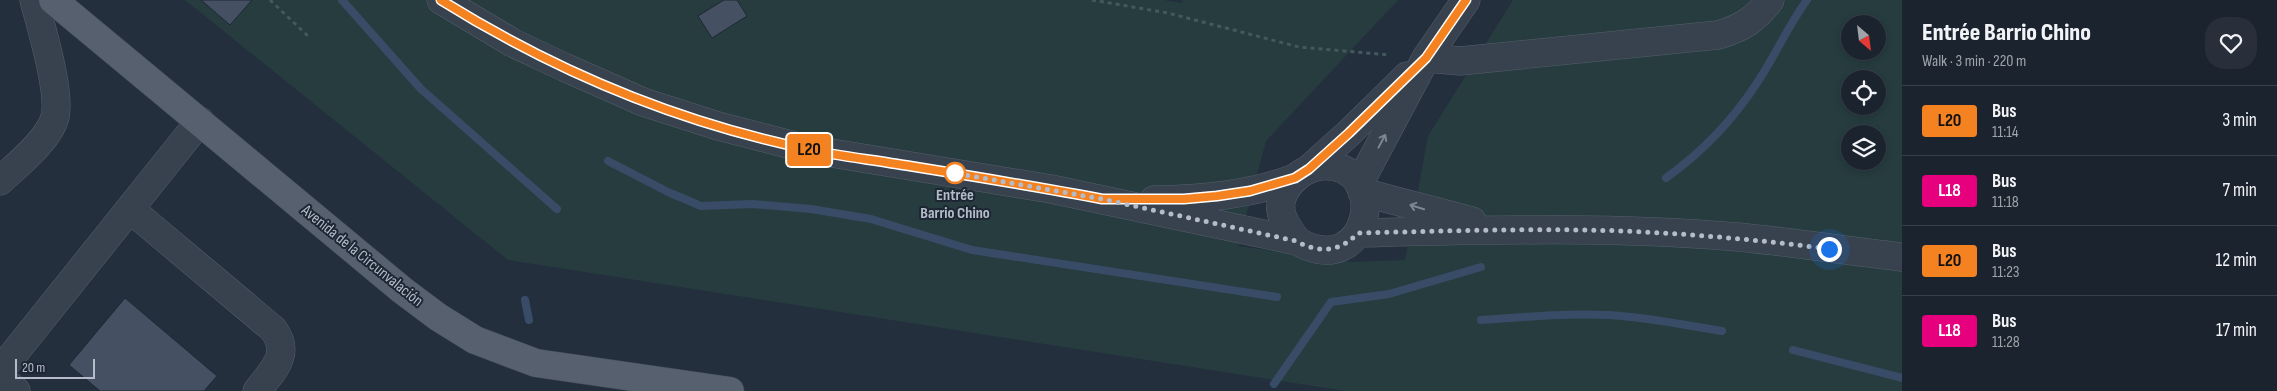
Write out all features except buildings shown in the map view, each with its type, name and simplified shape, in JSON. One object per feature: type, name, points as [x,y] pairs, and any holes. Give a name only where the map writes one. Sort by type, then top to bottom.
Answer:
[{"type":"main road","name":"Avenida de la Circunvalación","points":[[53,0],[402,290],[438,317],[475,340],[536,363],[730,391]]},
{"type":"street","points":[[0,181],[41,140],[49,130],[55,117],[56,102],[49,61],[34,0]]},
{"type":"street","points":[[441,0],[513,43],[643,102],[718,126],[807,150],[1102,199],[1296,241],[1315,249],[1336,249],[1349,243],[1358,233],[1364,222],[1366,210],[1361,188],[1344,171],[1333,167],[1321,166],[1250,191],[1217,196],[1184,199],[1102,199]]},
{"type":"street","points":[[1361,188],[1426,58],[1466,0]]},
{"type":"street","points":[[1296,241],[1282,217],[1282,202],[1286,189],[1349,133],[1426,58],[1460,61],[1718,35],[1740,29],[1761,12],[1770,0]]},
{"type":"street","points":[[0,371],[200,121]]},
{"type":"street","points":[[1361,188],[1437,213],[1523,230]]},
{"type":"street","points":[[130,209],[273,329],[278,336],[282,353],[262,389]]},
{"type":"street","points":[[1358,233],[1523,230],[1624,231],[1737,238],[1902,258]]},
{"type":"street","points":[[0,378],[16,391]]},
{"type":"path","points":[[270,0],[309,37]]},
{"type":"path","points":[[1092,0],[1168,13],[1299,47],[1426,58]]},
{"type":"green space","points":[[185,0],[1164,0],[1181,3],[1183,0],[1398,0],[1266,141],[1238,246],[1352,262],[1405,260],[1428,136],[1513,0],[1902,0],[1902,391],[1345,391],[508,260]]},
{"type":"waterway","points":[[342,0],[421,89],[557,209]]},
{"type":"waterway","points":[[1666,178],[1716,135],[1738,110],[1764,73],[1807,0]]},
{"type":"waterway","points":[[608,161],[668,192],[701,206],[752,204],[811,209],[871,219],[972,250],[1277,297]]},
{"type":"waterway","points":[[1274,384],[1331,302],[1389,294],[1481,267]]},
{"type":"waterway","points":[[525,300],[529,320]]},
{"type":"waterway","points":[[1481,320],[1560,315],[1608,315],[1651,319],[1722,331]]},
{"type":"waterway","points":[[1793,350],[1902,378]]},
{"type":"bus line","name":"L20","points":[[441,0],[513,43],[564,67],[643,102],[718,126],[807,150],[1051,189],[1102,199],[1151,200],[1217,196],[1250,191],[1295,178],[1301,172],[1309,169],[1349,133],[1426,58],[1466,0]]},
{"type":"place","name":"Entrée Barrio Chino","points":[[955,173]]},
{"type":"route","points":[[955,173],[948,172],[1102,199],[1296,241],[1308,248],[1322,251],[1336,249],[1349,243],[1358,233],[1531,229],[1624,231],[1737,238],[1829,249]]}]
